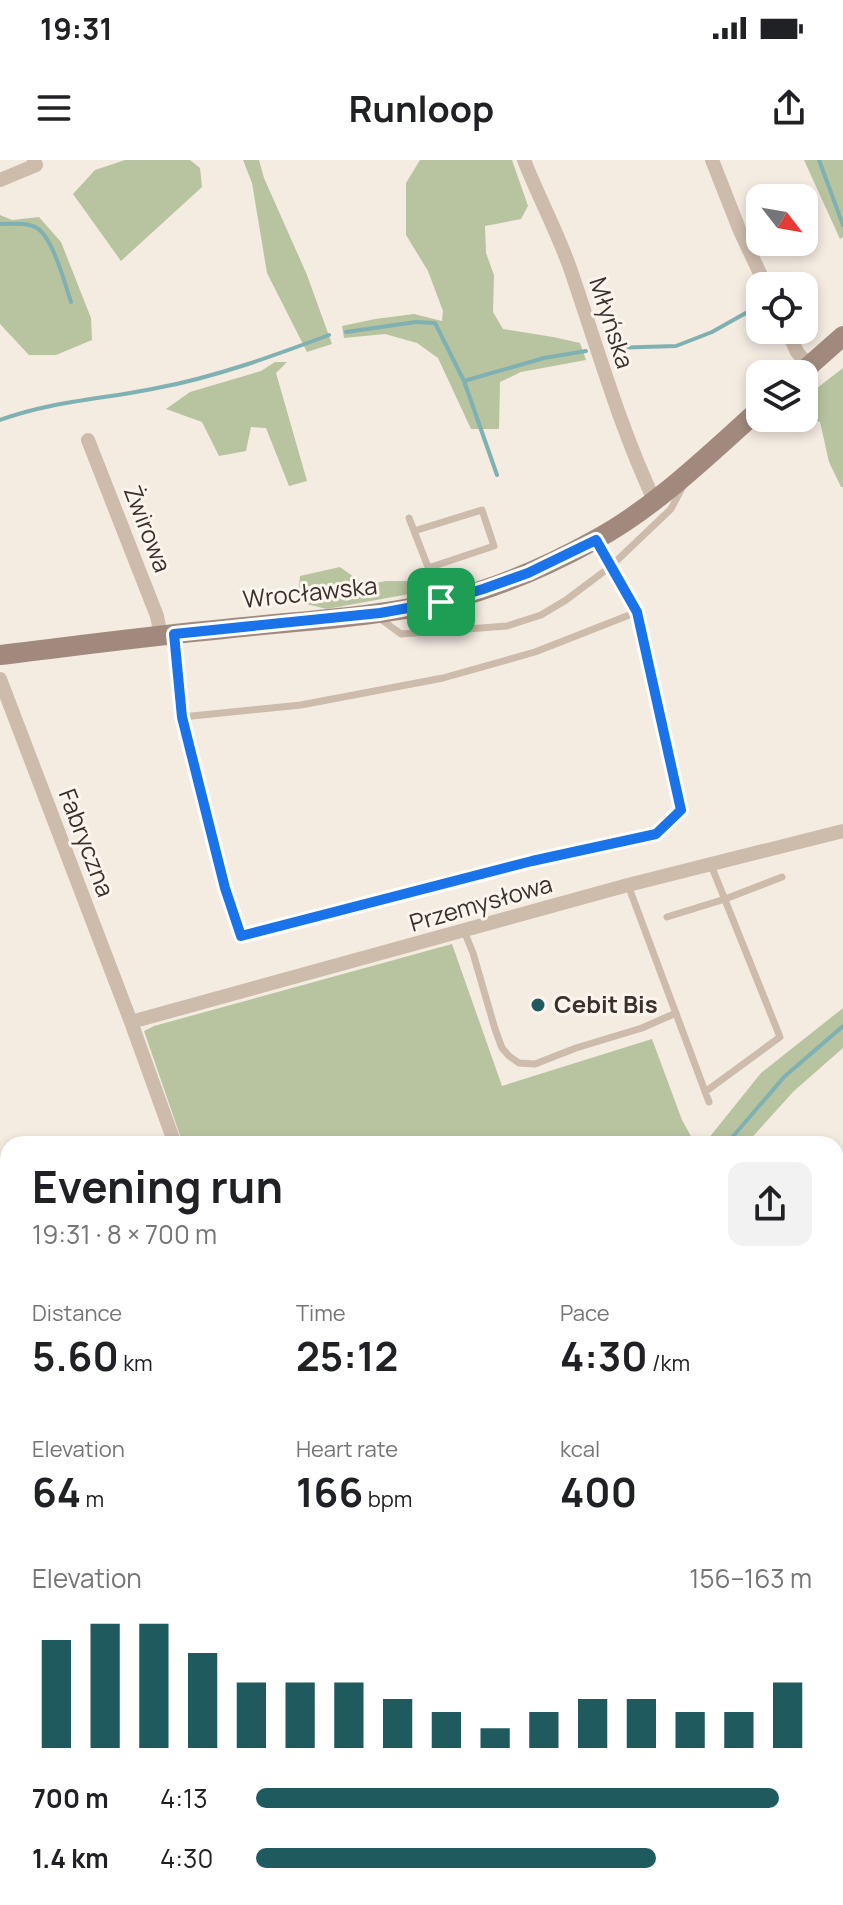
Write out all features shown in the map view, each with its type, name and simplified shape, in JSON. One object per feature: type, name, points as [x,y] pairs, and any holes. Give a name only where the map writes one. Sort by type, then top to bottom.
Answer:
[{"type":"main road","points":[[815,360],[843,336]]},
{"type":"main road","name":"Wrocławska","points":[[0,655],[373,613],[441,602],[483,589],[528,573],[596,540],[654,500],[746,421]]},
{"type":"street","name":"Młyńska","points":[[524,160],[569,266],[608,384],[654,500]]},
{"type":"street","points":[[712,160],[759,272]]},
{"type":"street","points":[[0,180],[35,162]]},
{"type":"street","name":"Żwirowa","points":[[88,440],[157,616],[168,635]]},
{"type":"street","name":"Fabryczna","points":[[0,679],[172,1136]]},
{"type":"street","name":"Przemysłowa","points":[[131,1022],[628,885],[843,831]]},
{"type":"lane","points":[[373,613],[401,634],[507,626],[541,615],[610,567],[671,509],[691,470]]},
{"type":"lane","points":[[414,531],[482,510],[494,546],[428,568]]},
{"type":"lane","points":[[409,518],[441,602]]},
{"type":"lane","points":[[168,635],[182,717],[225,888],[241,936],[532,861],[656,834],[681,810],[637,612],[596,540]]},
{"type":"lane","points":[[182,717],[301,705],[443,678],[535,652],[637,612]]},
{"type":"lane","points":[[705,1092],[780,1037],[711,864]]},
{"type":"lane","points":[[667,917],[782,877]]},
{"type":"lane","points":[[628,885],[709,1102]]},
{"type":"lane","points":[[464,931],[502,1048],[519,1063],[535,1064],[642,1028],[676,1013]]},
{"type":"green space","points":[[125,160],[190,160],[200,168],[202,187],[121,261],[73,194],[95,170]]},
{"type":"green space","points":[[243,160],[259,160],[332,344],[307,352],[267,273],[252,183]]},
{"type":"green space","points":[[420,160],[512,160],[528,206],[521,219],[485,226],[486,253],[494,275],[493,312],[503,329],[580,343],[586,360],[521,372],[500,382],[499,429],[471,429],[438,358],[417,343],[385,334],[344,338],[342,326],[375,319],[414,314],[442,321],[443,311],[428,271],[406,235],[406,183]]},
{"type":"green space","points":[[804,160],[843,160],[843,237],[840,239],[818,191],[818,184],[815,184]]},
{"type":"green space","points":[[0,215],[12,220],[39,217],[61,242],[91,318],[92,340],[56,355],[29,355],[0,324]]},
{"type":"green space","points":[[275,362],[287,362],[276,373],[307,481],[289,486],[266,428],[251,427],[246,451],[219,456],[202,422],[166,409],[190,392],[261,371]]},
{"type":"green space","points":[[843,368],[843,487],[829,462],[818,422],[818,387]]},
{"type":"green space","points":[[340,567],[365,585],[386,581],[419,581],[420,592],[327,609],[298,602],[300,576]]},
{"type":"green space","points":[[452,944],[502,1086],[652,1039],[691,1136],[180,1136],[144,1031]]},
{"type":"green space","points":[[843,1008],[843,1048],[794,1091],[753,1136],[710,1136],[761,1073]]},
{"type":"waterway","points":[[819,160],[843,225]]},
{"type":"waterway","points":[[0,224],[29,225],[43,233],[58,262],[71,302]]},
{"type":"waterway","points":[[610,348],[676,346],[712,332],[746,313]]},
{"type":"waterway","points":[[346,332],[416,322],[435,323],[464,381],[497,475]]},
{"type":"waterway","points":[[0,420],[58,404],[201,378],[329,335]]},
{"type":"waterway","points":[[464,381],[544,358],[586,351]]},
{"type":"waterway","points":[[733,1136],[784,1077],[843,1026]]},
{"type":"place","name":"Cebit Bis","points":[[538,1005]]},
{"type":"route","points":[[596,540],[637,612],[681,810],[656,834],[532,861],[241,936],[225,888],[182,717],[174,634],[380,613],[441,602],[528,573],[596,540]]}]
